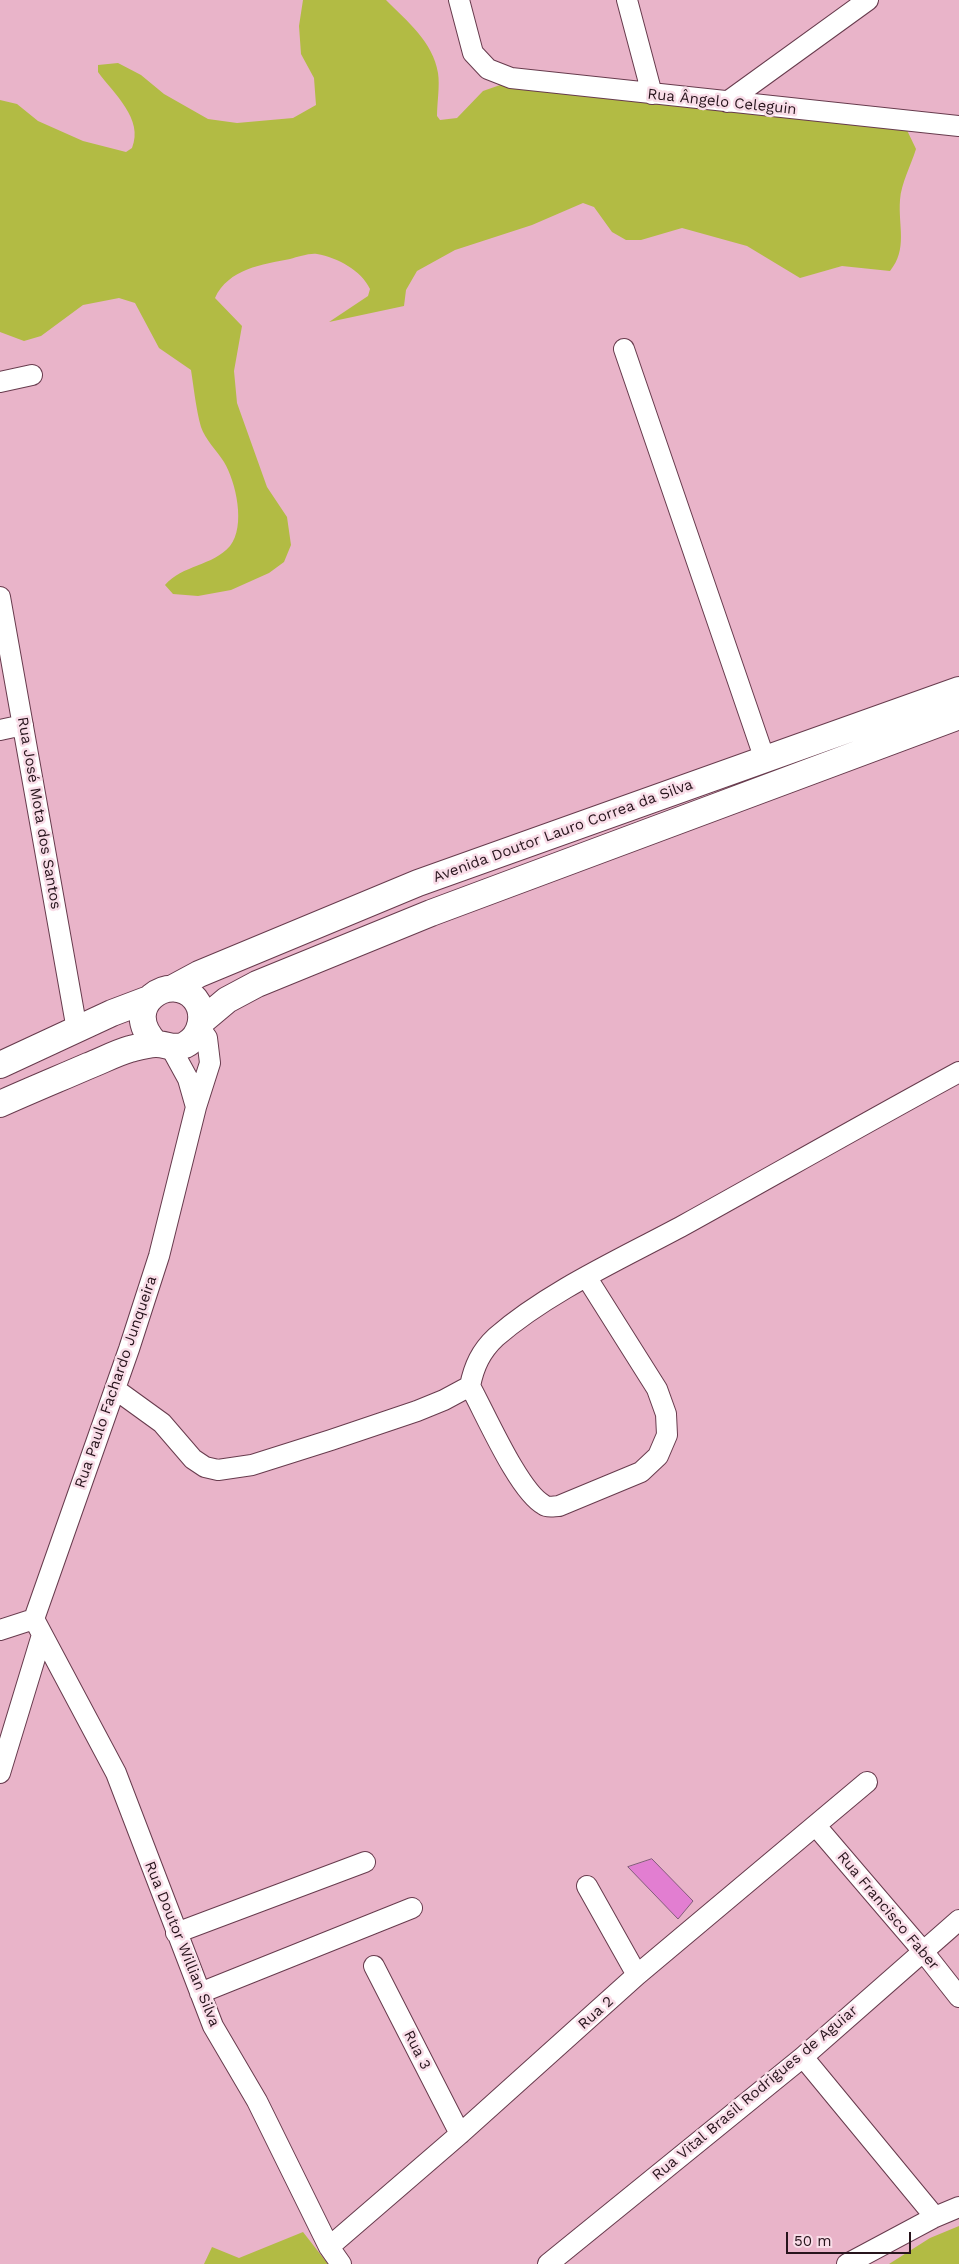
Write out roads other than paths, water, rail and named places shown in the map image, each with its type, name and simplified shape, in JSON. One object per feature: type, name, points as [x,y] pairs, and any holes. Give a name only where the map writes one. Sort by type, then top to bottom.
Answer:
[{"type":"main road","name":"Avenida Doutor Lauro Correa da Silva","points":[[173,988],[208,970],[418,883],[959,690]]},
{"type":"main road","name":"Avenida Doutor Lauro Correa da Silva","points":[[201,1024],[227,1000],[257,984],[431,913],[959,716]]},
{"type":"main road","points":[[0,1065],[149,999],[160,991],[173,988],[185,991],[194,998],[200,1009],[201,1024],[197,1035],[186,1045],[128,1049],[0,1104]]},
{"type":"main road","points":[[149,999],[143,1010],[142,1023],[147,1035],[164,1046]]},
{"type":"street","name":"Rua Ângelo Celeguin","points":[[460,0],[473,53],[488,69],[512,78],[959,126]]},
{"type":"street","points":[[627,0],[652,94]]},
{"type":"street","points":[[727,102],[868,0]]},
{"type":"street","points":[[624,349],[765,760]]},
{"type":"street","points":[[0,382],[32,375]]},
{"type":"street","name":"Rua José Mota dos Santos","points":[[0,597],[77,1030]]},
{"type":"street","points":[[0,730],[23,725]]},
{"type":"street","name":"Rua Paulo Fachardo Junqueira","points":[[0,1773],[38,1627],[158,1256],[196,1106],[210,1063],[207,1038],[201,1024]]},
{"type":"street","points":[[164,1046],[188,1079],[196,1106]]},
{"type":"street","points":[[587,1278],[657,1389],[666,1414],[665,1440],[658,1456],[641,1472],[559,1506],[546,1507],[535,1499],[518,1476],[470,1386],[476,1363],[495,1339],[517,1320],[548,1299],[959,1072]]},
{"type":"street","points":[[115,1389],[171,1431],[193,1459],[205,1467],[218,1470],[252,1465],[339,1438],[426,1408],[470,1386]]},
{"type":"street","points":[[0,1630],[38,1627]]},
{"type":"street","name":"Rua Doutor Willian Silva","points":[[38,1627],[116,1773],[213,2026],[257,2100],[329,2247],[341,2264]]},
{"type":"street","name":"Rua 2","points":[[329,2247],[638,1976],[866,1782]]},
{"type":"street","name":"Rua Francisco Faber","points":[[816,1826],[922,1950],[959,1997]]},
{"type":"street","points":[[176,1933],[365,1862]]},
{"type":"street","points":[[588,1886],[638,1976]]},
{"type":"street","points":[[200,1993],[412,1908]]},
{"type":"street","name":"Rua Vital Brasil Rodrigues de Aguiar","points":[[548,2264],[565,2257],[803,2057],[922,1950],[959,1920]]},
{"type":"street","name":"Rua 3","points":[[374,1966],[460,2134]]},
{"type":"street","points":[[803,2057],[935,2217]]},
{"type":"street","points":[[847,2264],[935,2217],[959,2207]]}]
